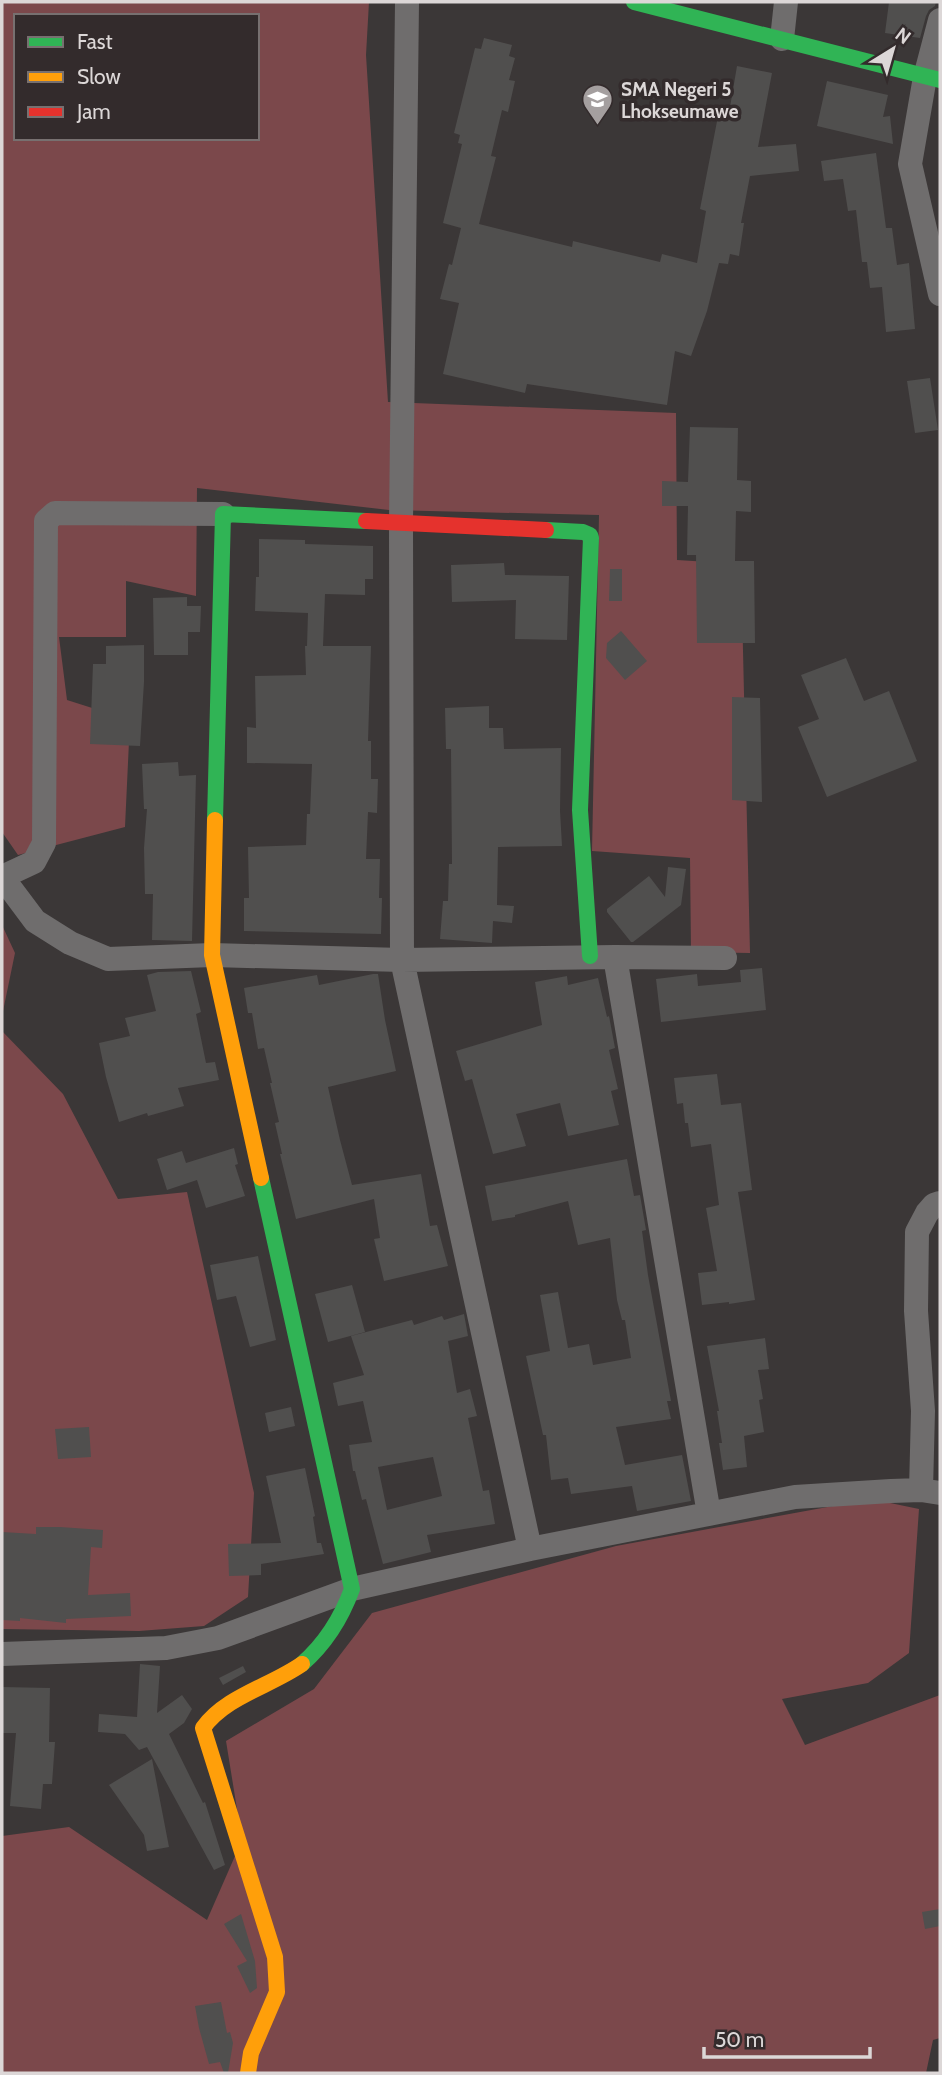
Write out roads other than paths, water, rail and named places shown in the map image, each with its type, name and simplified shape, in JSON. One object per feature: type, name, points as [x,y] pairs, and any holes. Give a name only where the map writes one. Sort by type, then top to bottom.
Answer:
[{"type":"street","points":[[407,2],[401,522],[402,960],[530,1549]]},
{"type":"street","points":[[634,2],[933,79]]},
{"type":"street","points":[[782,39],[786,2]]},
{"type":"street","points":[[940,20],[933,79],[910,164],[940,294]]},
{"type":"street","points":[[590,956],[580,810],[591,538],[587,533],[223,514],[55,513],[46,521],[44,842],[34,862],[2,877],[35,921],[70,943],[108,959],[212,955],[402,960],[590,956],[724,958]]},
{"type":"street","points":[[223,514],[212,955],[352,1589],[335,1628],[313,1654],[290,1672],[236,1701],[207,1721],[202,1728],[275,1957],[277,1993],[251,2053],[248,2073]]},
{"type":"street","points":[[615,957],[709,1514]]},
{"type":"street","points":[[2,1654],[166,1648],[218,1638],[352,1589],[530,1549],[795,1497],[931,1492],[916,1311],[917,1232],[927,1213],[940,1203]]},
{"type":"place","name":"SMA Negeri 5 Lhokseumawe","points":[[598,127]]}]
